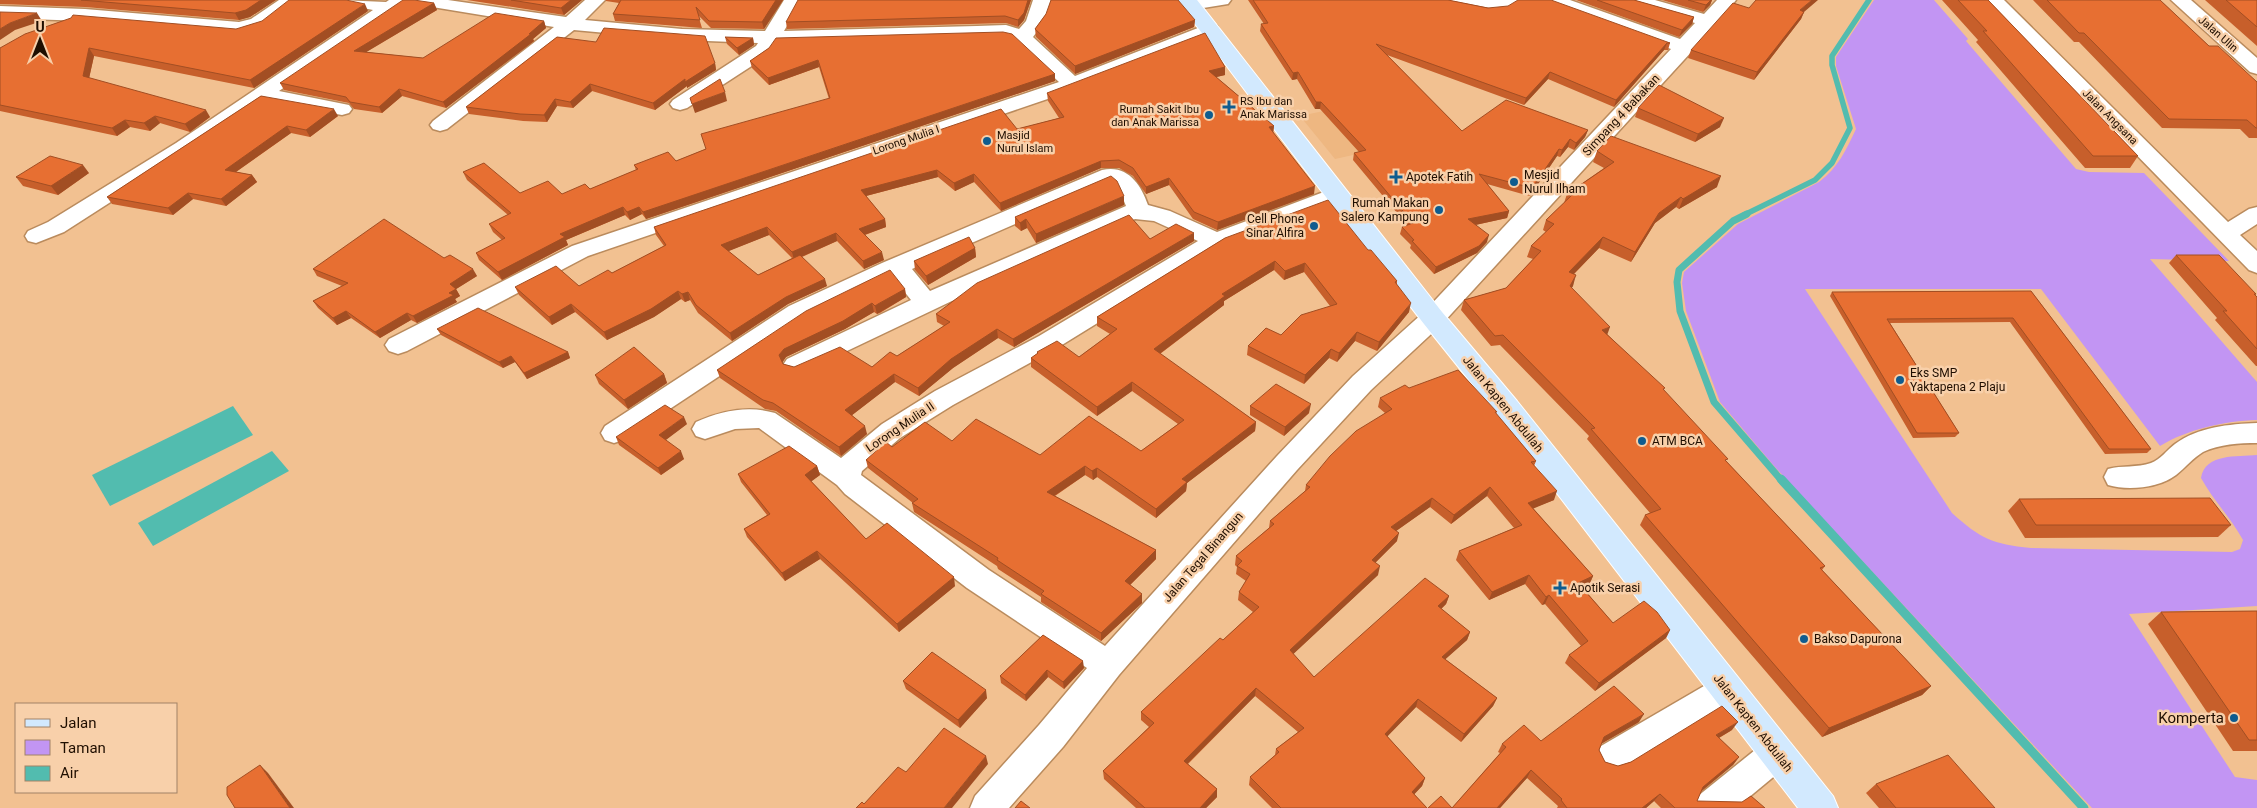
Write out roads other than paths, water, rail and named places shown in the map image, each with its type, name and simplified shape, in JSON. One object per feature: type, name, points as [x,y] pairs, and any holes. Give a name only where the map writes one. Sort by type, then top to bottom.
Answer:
[{"type":"main road","name":"Jalan Kapten Abdullah","points":[[1189,3],[1433,318],[1519,423],[1820,808]]},
{"type":"street","points":[[33,32],[85,15],[112,0]]},
{"type":"street","points":[[0,12],[85,15],[244,27],[258,23],[291,0]]},
{"type":"street","points":[[349,0],[395,4]]},
{"type":"street","points":[[415,0],[570,24],[667,32],[771,37],[1006,31],[1021,36],[1072,84]]},
{"type":"street","points":[[440,125],[570,24],[596,0]]},
{"type":"street","points":[[680,104],[762,50],[792,0]]},
{"type":"street","points":[[1021,36],[1030,32],[1036,23],[1042,0]]},
{"type":"street","points":[[1189,3],[1222,0]]},
{"type":"street","points":[[1448,0],[1473,6],[1504,7],[1512,0]]},
{"type":"street","points":[[1553,0],[1685,47]]},
{"type":"street","points":[[1635,0],[1709,21]]},
{"type":"street","name":"Simpang 4 Babakan","points":[[1433,318],[1727,0]]},
{"type":"street","name":"Jalan Angsana","points":[[1994,0],[2257,265]]},
{"type":"street","name":"Jalan Ulin","points":[[2180,0],[2257,68]]},
{"type":"street","points":[[36,236],[56,227],[183,147],[395,4]]},
{"type":"street","name":"Lorong Mulia I","points":[[398,345],[435,324],[580,251],[598,244],[808,175],[1072,84],[1210,30]]},
{"type":"street","points":[[262,94],[342,109]]},
{"type":"street","points":[[614,433],[798,312],[868,278],[1110,175],[1116,176],[1128,186],[1138,211]]},
{"type":"street","name":"Lorong Mulia II","points":[[847,477],[849,468],[855,460],[891,431],[944,398],[1048,342],[1216,240],[1337,195]]},
{"type":"street","points":[[796,365],[1041,250],[1127,213],[1138,211],[1156,214],[1216,240]]},
{"type":"street","points":[[2227,233],[2257,214]]},
{"type":"street","points":[[895,267],[927,303]]},
{"type":"street","name":"Jalan Tegal Binangun","points":[[987,808],[1051,736],[1108,665],[1300,448],[1362,383],[1433,318]]},
{"type":"street","points":[[704,429],[715,424],[753,418],[766,420],[847,477],[855,486],[978,578],[1108,665]]},
{"type":"street","points":[[2118,477],[2149,475],[2160,471],[2173,463],[2178,457],[2216,436],[2229,433],[2257,433]]},
{"type":"street","points":[[1613,757],[1727,689]]},
{"type":"street","points":[[1710,808],[1777,753]]},
{"type":"water","points":[[233,406],[253,435],[110,506],[92,475]]},
{"type":"water","points":[[272,451],[289,471],[153,546],[138,523]]},
{"type":"waterway","points":[[1744,215],[1815,180],[1832,163],[1850,128],[1832,65],[1832,56],[1869,0]]},
{"type":"waterway","points":[[1747,214],[1733,221],[1679,270],[1677,282],[1680,311],[1714,402],[1782,481]]},
{"type":"waterway","points":[[1781,479],[2084,808]]},
{"type":"place","name":"RS Ibu dan Anak Marissa","points":[[1229,107]]},
{"type":"place","name":"Rumah Sakit Ibu dan Anak Marissa","points":[[1209,115]]},
{"type":"place","name":"Masjid Nurul Islam","points":[[987,141]]},
{"type":"place","name":"Apotek Fatih","points":[[1396,177]]},
{"type":"place","name":"Mesjid Nurul Ilham","points":[[1514,182]]},
{"type":"place","name":"Rumah Makan Salero Kampung","points":[[1439,210]]},
{"type":"place","name":"Cell Phone Sinar Alfira","points":[[1314,226]]},
{"type":"place","name":"Eks SMP Yaktapena 2 Plaju","points":[[1900,380]]},
{"type":"place","name":"ATM BCA","points":[[1642,441]]},
{"type":"place","name":"Apotik Serasi","points":[[1560,588]]},
{"type":"place","name":"Bakso Dapurona","points":[[1804,639]]},
{"type":"place","name":"Komperta","points":[[2234,718]]}]
